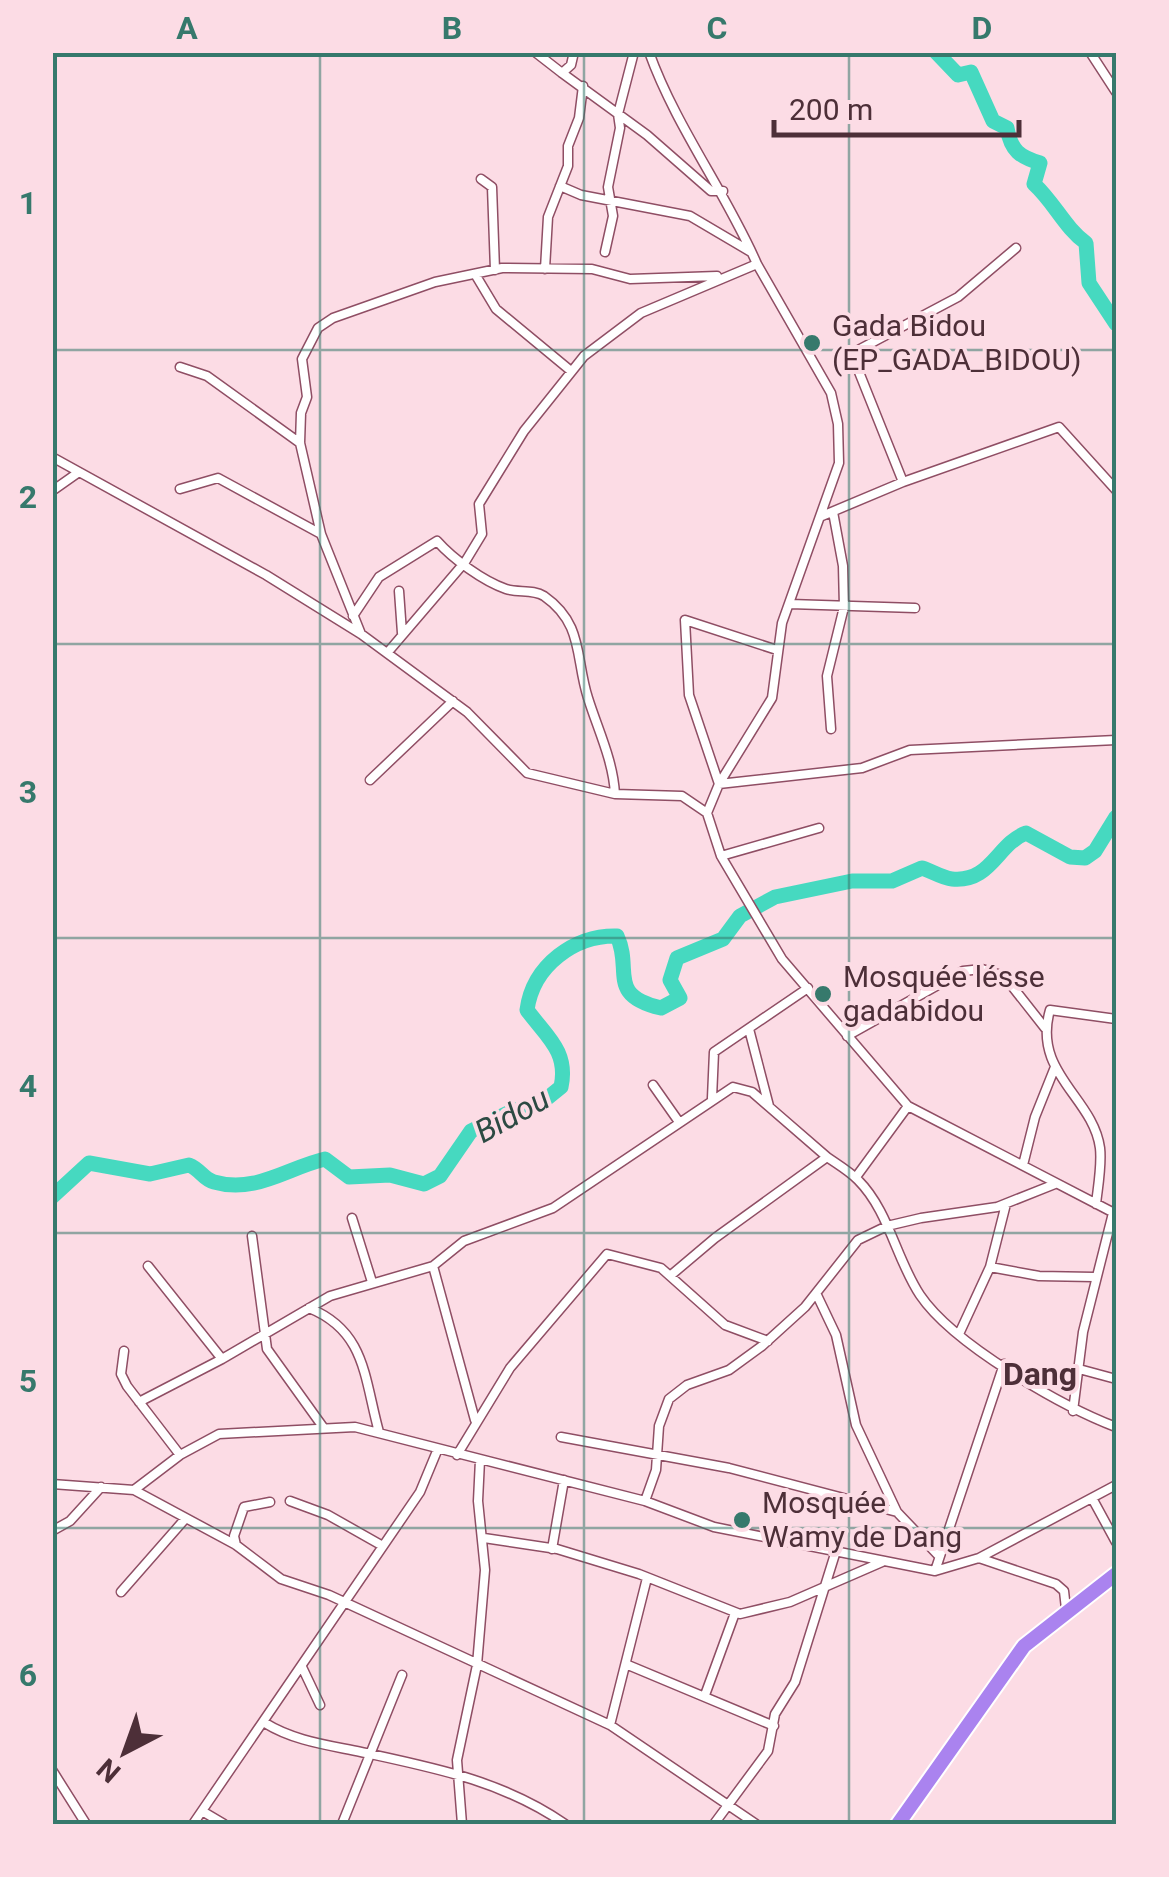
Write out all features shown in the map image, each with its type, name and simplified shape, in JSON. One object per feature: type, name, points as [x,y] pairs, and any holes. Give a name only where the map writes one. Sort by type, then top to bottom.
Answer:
[{"type":"highway","points":[[898,1824],[1024,1646],[1116,1574]]},
{"type":"street","points":[[535,52],[583,86],[710,190],[723,192]]},
{"type":"street","points":[[562,72],[571,65],[574,52]]},
{"type":"street","points":[[605,252],[612,200],[608,188],[620,128],[618,114],[634,52]]},
{"type":"street","points":[[648,52],[676,116],[723,192],[757,264],[807,345],[835,406],[838,464],[790,604],[777,650],[768,709],[719,784],[707,813]]},
{"type":"street","points":[[1090,52],[1116,92]]},
{"type":"street","points":[[545,269],[548,217],[568,166],[568,146],[583,86]]},
{"type":"street","points":[[481,179],[492,187],[495,270]]},
{"type":"street","points":[[560,186],[690,216],[752,252]]},
{"type":"street","points":[[903,482],[854,357],[860,350],[958,297],[1016,248]]},
{"type":"street","points":[[388,652],[465,562],[482,534],[479,504],[524,431],[571,371],[641,313],[757,264]]},
{"type":"street","points":[[361,634],[321,534],[300,443],[301,413],[308,396],[302,359],[318,328],[333,318],[367,309],[415,288],[495,270],[592,269],[630,279],[722,276]]},
{"type":"street","points":[[475,274],[496,309],[571,371]]},
{"type":"street","points":[[180,366],[207,376],[300,443]]},
{"type":"street","points":[[822,516],[903,482],[1059,427],[1116,490]]},
{"type":"street","points":[[52,457],[266,574],[361,634],[453,702],[527,773],[615,794],[682,796],[707,813],[721,856],[782,959],[908,1106],[1115,1214],[1094,1277],[1073,1411]]},
{"type":"street","points":[[52,490],[79,472]]},
{"type":"street","points":[[180,489],[218,478],[321,534]]},
{"type":"street","points":[[831,729],[827,676],[844,607],[843,566],[833,512]]},
{"type":"street","points":[[353,616],[379,577],[436,542],[504,588],[543,596],[567,618],[584,661],[586,691],[602,732],[615,794]]},
{"type":"street","points":[[400,591],[402,633]]},
{"type":"street","points":[[790,604],[914,608]]},
{"type":"street","points":[[719,784],[689,695],[685,620],[777,650]]},
{"type":"street","points":[[370,780],[453,702]]},
{"type":"street","points":[[719,784],[862,768],[910,750],[1116,740]]},
{"type":"street","points":[[721,856],[818,828]]},
{"type":"street","points":[[847,1036],[972,969],[1004,976],[1045,1028],[1055,1067],[1099,1144],[1096,1204]]},
{"type":"street","points":[[712,1098],[714,1052],[808,988]]},
{"type":"street","points":[[1045,1028],[1050,1010],[1116,1019]]},
{"type":"street","points":[[750,1028],[769,1106]]},
{"type":"street","points":[[1024,1165],[1035,1117],[1055,1067]]},
{"type":"street","points":[[653,1085],[679,1122]]},
{"type":"street","points":[[139,1402],[309,1308],[372,1282],[433,1266],[464,1241],[553,1208],[712,1098],[739,1087],[769,1106],[856,1178],[887,1226],[918,1292],[959,1334],[1073,1411],[1116,1427]]},
{"type":"street","points":[[856,1178],[908,1106]]},
{"type":"street","points":[[670,1276],[715,1238],[827,1157]]},
{"type":"street","points":[[645,1502],[660,1454],[659,1426],[668,1399],[687,1385],[729,1370],[768,1341],[816,1294],[843,1254],[887,1226],[1006,1204],[1056,1183]]},
{"type":"street","points":[[959,1334],[990,1267],[1006,1204]]},
{"type":"street","points":[[352,1218],[372,1282]]},
{"type":"street","points":[[252,1236],[262,1334],[278,1367],[324,1426]]},
{"type":"street","points":[[457,1455],[474,1420],[510,1368],[607,1254],[647,1262],[670,1276],[725,1325],[768,1341]]},
{"type":"street","points":[[148,1266],[222,1358]]},
{"type":"street","points":[[433,1266],[474,1420]]},
{"type":"street","points":[[990,1267],[1018,1274],[1094,1277]]},
{"type":"street","points":[[816,1294],[836,1335],[856,1425],[896,1512],[938,1556]]},
{"type":"street","points":[[309,1308],[332,1317],[352,1339],[379,1432]]},
{"type":"street","points":[[124,1351],[121,1374],[180,1455]]},
{"type":"street","points":[[934,1571],[1004,1364]]},
{"type":"street","points":[[1078,1369],[1116,1380]]},
{"type":"street","points":[[134,1490],[180,1455],[231,1431],[280,1434],[324,1426],[379,1432],[437,1451],[645,1502],[714,1527],[934,1571],[979,1558],[1116,1484]]},
{"type":"street","points":[[561,1437],[660,1454],[896,1512]]},
{"type":"street","points":[[193,1824],[420,1492],[437,1451]]},
{"type":"street","points":[[462,1824],[456,1772],[476,1664],[484,1538],[478,1501],[480,1460]]},
{"type":"street","points":[[552,1548],[564,1480]]},
{"type":"street","points":[[52,1484],[134,1490],[236,1544],[281,1579],[344,1602],[610,1725],[756,1824]]},
{"type":"street","points":[[52,1531],[70,1521],[102,1487]]},
{"type":"street","points":[[1092,1498],[1116,1542]]},
{"type":"street","points":[[290,1501],[328,1514],[382,1545]]},
{"type":"street","points":[[236,1544],[234,1536],[244,1507],[270,1502]]},
{"type":"street","points":[[121,1592],[185,1519]]},
{"type":"street","points":[[484,1538],[552,1548],[735,1612],[767,1609],[884,1562]]},
{"type":"street","points":[[714,1824],[768,1751],[775,1714],[795,1682],[836,1554]]},
{"type":"street","points":[[979,1558],[1056,1584],[1064,1591],[1066,1610]]},
{"type":"street","points":[[610,1725],[628,1665],[646,1578]]},
{"type":"street","points":[[704,1695],[735,1612]]},
{"type":"street","points":[[628,1665],[774,1726]]},
{"type":"street","points":[[302,1666],[320,1706]]},
{"type":"street","points":[[342,1824],[402,1675]]},
{"type":"street","points":[[265,1723],[290,1737],[456,1772],[535,1803],[566,1824]]},
{"type":"street","points":[[52,1770],[86,1824]]},
{"type":"street","points":[[202,1811],[224,1824]]},
{"type":"waterway","points":[[936,52],[958,75],[971,72],[993,121],[1007,128],[1018,152],[1040,163],[1034,184],[1086,243],[1089,283],[1116,324]]},
{"type":"waterway","name":"Bidou","points":[[52,1197],[89,1163],[150,1174],[189,1165],[214,1182],[243,1185],[325,1159],[349,1177],[390,1175],[424,1184],[440,1176],[471,1131],[512,1111],[540,1104],[561,1087],[559,1053],[527,1010],[538,979],[558,956],[572,947],[617,936],[627,988],[644,1003],[661,1008],[680,998],[670,980],[677,958],[723,939],[740,916],[775,897],[852,881],[892,881],[922,868],[948,878],[965,879],[985,869],[1026,833],[1070,857],[1085,858],[1095,851],[1116,817]]},
{"type":"place","name":"Gada Bidou (EP_GADA_BIDOU)","points":[[812,343]]},
{"type":"place","name":"Mosquée lésse gadabidou","points":[[823,994]]},
{"type":"place","name":"Mosquée Wamy de Dang","points":[[742,1520]]},
{"type":"district","name":"Dang","points":[[1040,1374]]}]
